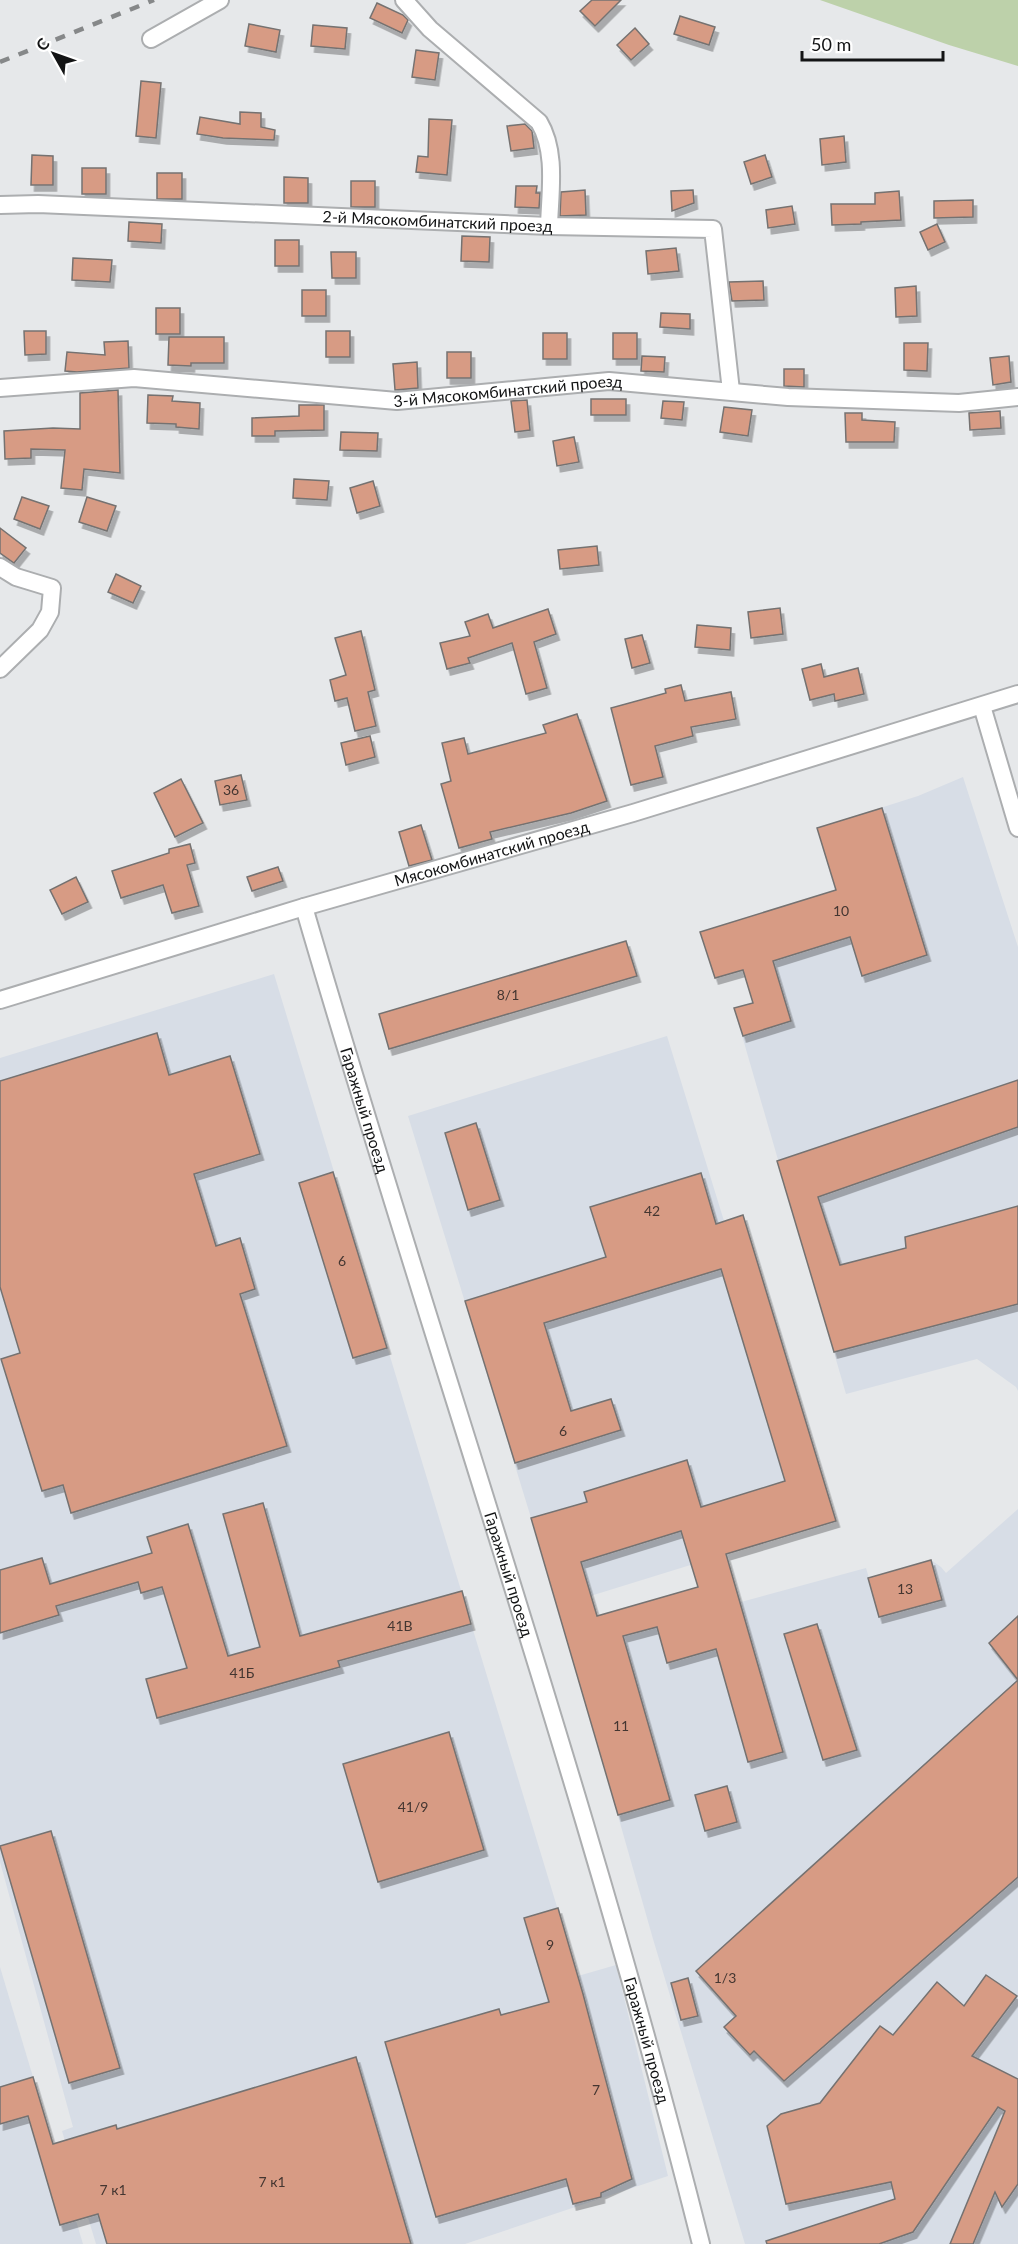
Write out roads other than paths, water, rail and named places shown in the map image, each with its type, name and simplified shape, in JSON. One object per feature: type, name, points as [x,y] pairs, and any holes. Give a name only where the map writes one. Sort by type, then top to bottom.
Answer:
[{"type":"street","points":[[150,39],[220,0]]},
{"type":"street","points":[[404,0],[430,29],[539,122],[550,152],[549,225]]},
{"type":"street","name":"2-й Мясокомбинатский проезд","points":[[0,205],[38,204],[549,225],[713,229],[731,391]]},
{"type":"street","name":"3-й Мясокомбинатский проезд","points":[[0,388],[134,378],[397,401],[609,381],[788,397],[959,403],[1018,398]]},
{"type":"street","points":[[0,567],[16,577],[52,588],[50,612],[40,630],[0,669]]},
{"type":"street","name":"Мясокомбинатский проезд","points":[[0,1000],[304,907],[633,813],[1018,694]]},
{"type":"street","points":[[982,706],[1018,828]]},
{"type":"street","name":"Гаражный проезд","points":[[304,907],[430,1325],[598,1864],[701,2244]]},
{"type":"railway","points":[[0,62],[154,0]]}]
